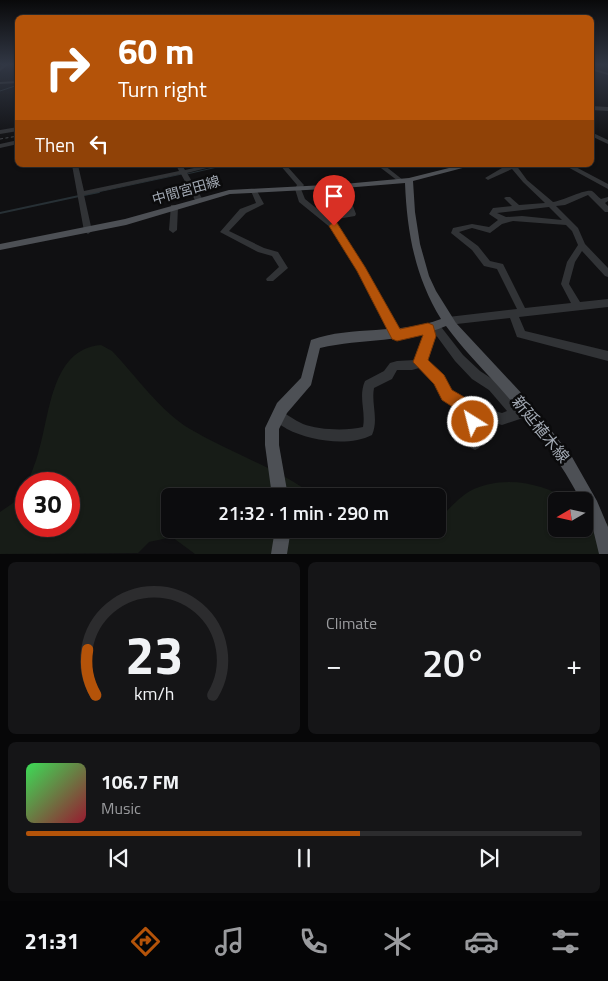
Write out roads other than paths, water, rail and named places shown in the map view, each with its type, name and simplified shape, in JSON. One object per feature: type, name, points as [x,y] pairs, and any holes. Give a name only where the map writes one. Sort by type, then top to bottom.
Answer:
[{"type":"main road","name":"中間宮田線","points":[[0,246],[88,231],[229,192],[404,180],[461,167]]},
{"type":"main road","name":"新延植木線","points":[[404,180],[416,248],[428,285],[437,325],[567,459],[587,493],[604,536],[608,554]]},
{"type":"main road","points":[[279,488],[272,445],[272,428],[278,416],[307,381],[314,344],[332,339],[397,336],[437,325]]},
{"type":"main road","points":[[279,554],[282,538]]},
{"type":"street","points":[[594,108],[608,109]]},
{"type":"street","points":[[0,132],[15,130]]},
{"type":"street","points":[[594,135],[608,142]]},
{"type":"street","points":[[0,146],[15,143]]},
{"type":"street","points":[[75,167],[88,231]]},
{"type":"street","points":[[180,167],[199,200]]},
{"type":"street","points":[[81,194],[207,167]]},
{"type":"street","points":[[285,167],[301,185],[298,188],[302,200],[334,226],[362,270],[397,336]]},
{"type":"street","points":[[383,167],[404,180]]},
{"type":"street","points":[[488,178],[508,167]]},
{"type":"street","points":[[514,167],[525,181],[550,203],[568,224],[582,245],[608,274]]},
{"type":"street","points":[[571,167],[608,187]]},
{"type":"street","points":[[254,191],[260,204],[243,211],[224,232],[261,250],[275,254],[284,268],[270,279]]},
{"type":"street","points":[[568,224],[538,220],[505,220],[495,218],[493,214],[496,210],[562,203],[585,193],[590,193],[608,210]]},
{"type":"street","points":[[508,198],[518,208]]},
{"type":"street","points":[[600,202],[608,199]]},
{"type":"street","points":[[326,218],[352,214],[348,203]]},
{"type":"street","points":[[173,230],[174,208]]},
{"type":"street","points":[[505,220],[497,223],[490,230],[472,226],[456,230],[455,233],[475,248],[487,264],[500,266],[518,313],[521,334],[608,356]]},
{"type":"street","points":[[538,220],[545,229]]},
{"type":"street","points":[[578,305],[565,284],[571,262],[582,245]]},
{"type":"street","points":[[278,416],[304,432],[319,435],[362,434],[368,431],[370,424],[368,388],[370,385],[388,375],[394,366],[416,365],[420,362],[429,336],[437,325],[469,317],[608,303]]},
{"type":"street","points":[[420,362],[439,380],[447,395],[473,411],[496,419],[523,413]]},
{"type":"street","points":[[473,411],[475,444]]},
{"type":"waterway","points":[[187,174],[217,167]]},
{"type":"waterway","points":[[93,193],[182,174]]},
{"type":"waterway","points":[[84,195],[99,192]]},
{"type":"waterway","points":[[0,213],[79,196]]},
{"type":"railway","points":[[0,139],[15,136]]}]
